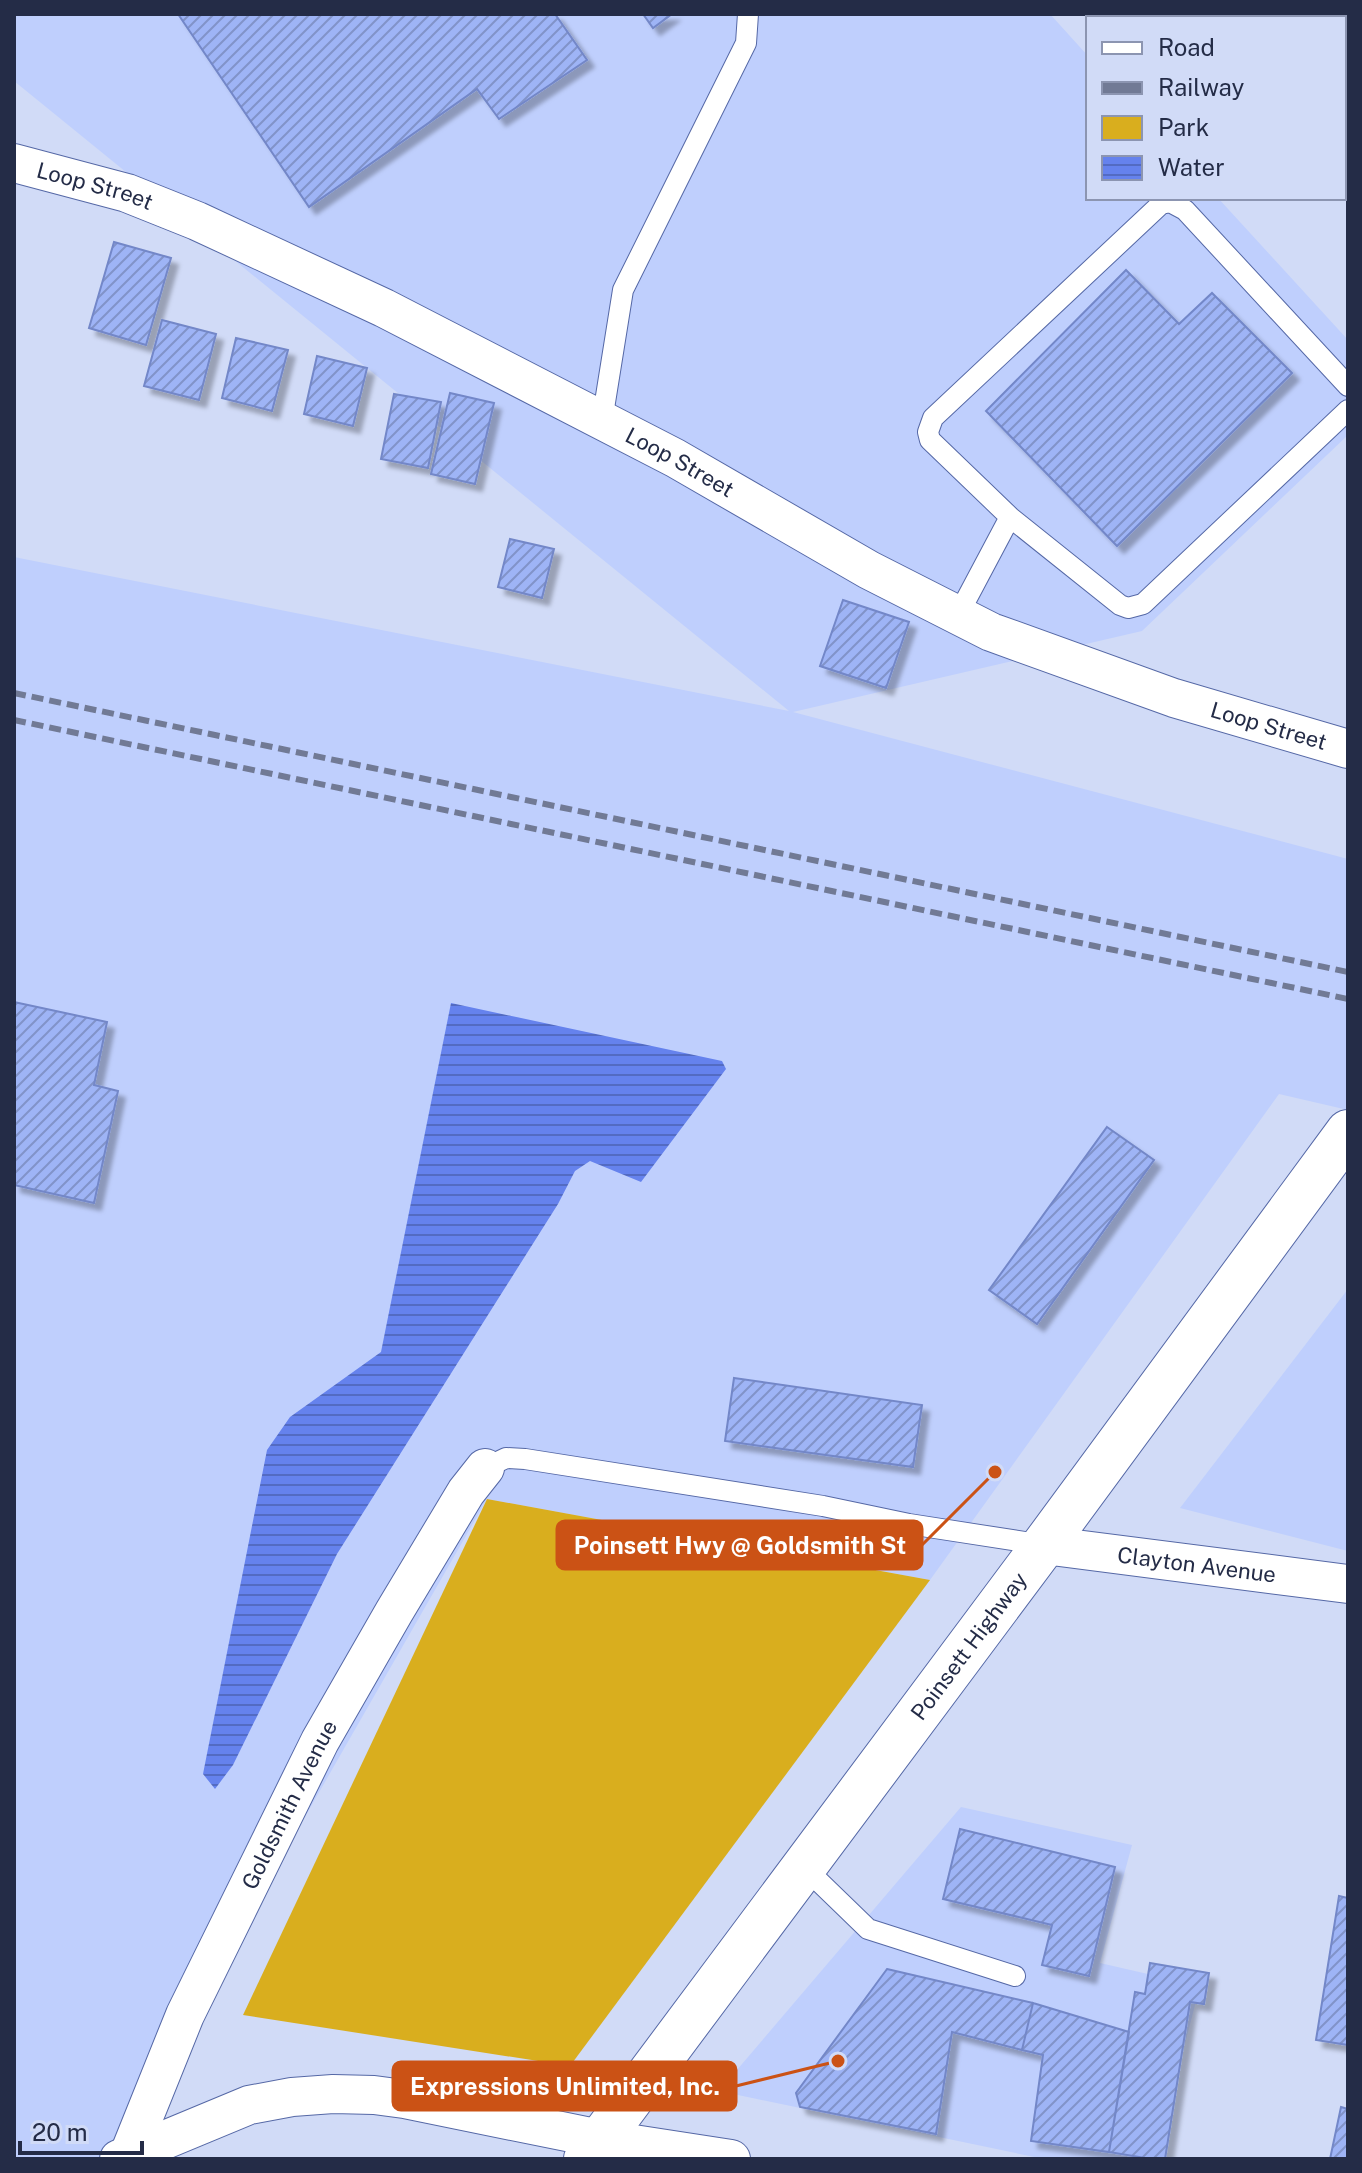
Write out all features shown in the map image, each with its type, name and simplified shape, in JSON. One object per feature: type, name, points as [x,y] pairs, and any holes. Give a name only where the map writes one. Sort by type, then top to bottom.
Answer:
[{"type":"highway","name":"Poinsett Highway","points":[[594,2149],[1336,1147]]},
{"type":"street","name":"Loop Street","points":[[14,163],[127,193],[197,221],[384,308],[675,458],[869,570],[991,632],[1174,698],[1348,749]]},
{"type":"street","name":"Goldsmith Avenue","points":[[125,2158],[185,2015],[320,1741],[466,1492],[485,1468]]},
{"type":"street","name":"Clayton Avenue","points":[[1044,1545],[1348,1584]]},
{"type":"street","points":[[125,2158],[249,2105],[333,2094],[404,2099],[594,2149],[731,2159]]},
{"type":"lane","points":[[602,421],[623,290],[746,43],[748,14]]},
{"type":"lane","points":[[1348,386],[1185,210],[1170,202],[1161,204],[933,418],[928,432],[930,440],[1010,517],[1120,605],[1128,608],[1143,604],[1348,410]]},
{"type":"lane","points":[[958,615],[1010,517]]},
{"type":"lane","points":[[485,1468],[506,1458],[525,1459],[807,1503],[909,1524],[1044,1545]]},
{"type":"lane","points":[[804,1867],[868,1929],[1015,1976]]},
{"type":"shaded area","points":[[14,14],[1050,14],[1086,54],[1086,200],[1220,200],[1348,340],[1348,435],[1142,631],[793,712],[1348,859],[1348,1110],[1279,1094],[930,1580],[487,1499],[109,2159],[14,2159],[14,557],[789,711],[14,81]]},
{"type":"shaded area","points":[[1348,1289],[1348,1551],[1180,1508]]},
{"type":"shaded area","points":[[961,1807],[1132,1845],[1100,1963],[1200,1986],[1155,2159],[1044,2159],[719,2091]]},
{"type":"green space","points":[[487,1499],[930,1580],[570,2066],[243,2015]]},
{"type":"water","points":[[451,1003],[722,1061],[726,1069],[641,1182],[590,1161],[575,1171],[558,1204],[337,1554],[233,1765],[215,1789],[203,1774],[267,1450],[290,1417],[381,1352]]},
{"type":"building","points":[[178,14],[555,14],[587,60],[499,119],[477,89],[309,207]]},
{"type":"building","points":[[643,14],[672,14],[653,28]]},
{"type":"building","points":[[114,242],[171,258],[146,345],[89,328]]},
{"type":"building","points":[[1126,270],[1179,324],[1212,293],[1292,373],[1117,546],[986,411]]},
{"type":"building","points":[[162,320],[216,334],[199,400],[144,386]]},
{"type":"building","points":[[236,338],[288,350],[272,411],[222,398]]},
{"type":"building","points":[[317,356],[367,368],[353,426],[304,414]]},
{"type":"building","points":[[450,393],[494,403],[475,484],[431,474]]},
{"type":"building","points":[[394,394],[441,402],[428,468],[381,459]]},
{"type":"building","points":[[510,539],[554,549],[542,598],[498,587]]},
{"type":"building","points":[[843,600],[909,622],[886,688],[820,666]]},
{"type":"building","points":[[14,1002],[107,1022],[94,1085],[118,1091],[94,1203],[14,1185]]},
{"type":"building","points":[[1107,1127],[1154,1160],[1037,1324],[989,1290]]},
{"type":"building","points":[[734,1378],[922,1405],[913,1467],[725,1441]]},
{"type":"building","points":[[960,1829],[1115,1867],[1089,1976],[1042,1965],[1052,1925],[943,1899]]},
{"type":"building","points":[[1339,1896],[1348,1898],[1348,2045],[1316,2040]]},
{"type":"building","points":[[1150,1963],[1209,1973],[1204,2004],[1190,2002],[1165,2159],[1109,2152],[1135,1992],[1145,1994]]},
{"type":"building","points":[[887,1969],[1033,2003],[1022,2050],[952,2032],[936,2134],[800,2107],[796,2093]]},
{"type":"building","points":[[1033,2003],[1129,2032],[1109,2152],[1031,2141],[1043,2055],[1022,2050]]},
{"type":"building","points":[[1341,2107],[1348,2109],[1348,2159],[1330,2159]]},
{"type":"railway","points":[[14,693],[1348,972]]},
{"type":"railway","points":[[14,720],[1348,999]]},
{"type":"place","name":"Poinsett Hwy @ Goldsmith St","points":[[995,1472]]},
{"type":"place","name":"Expressions Unlimited, Inc.","points":[[838,2061]]}]
